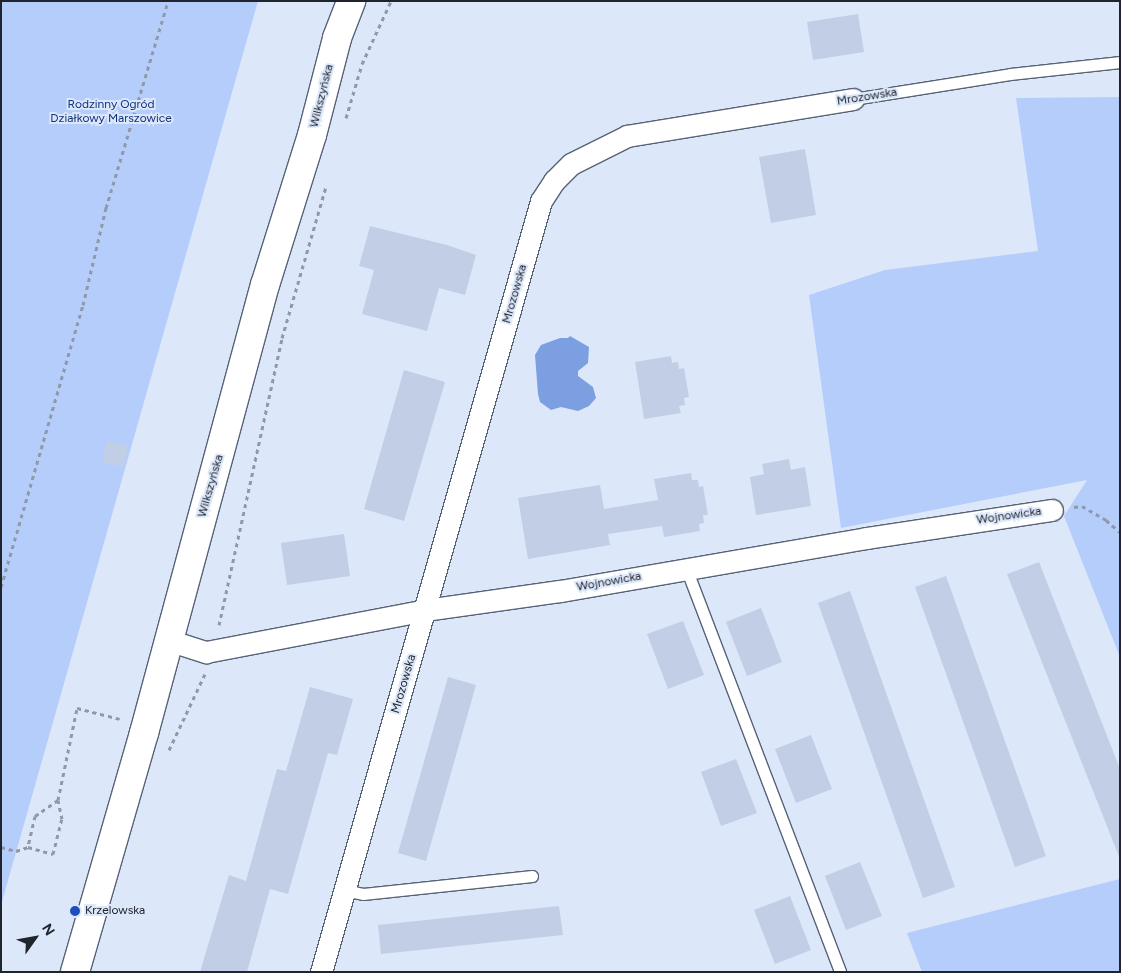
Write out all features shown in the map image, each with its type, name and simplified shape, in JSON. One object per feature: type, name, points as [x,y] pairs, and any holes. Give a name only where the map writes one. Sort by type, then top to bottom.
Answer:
[{"type":"street","name":"Wilkszyńska","points":[[75,972],[146,725],[265,285],[312,135],[337,38],[351,1]]},
{"type":"street","name":"Mrozowska","points":[[321,972],[426,610],[541,201],[554,181],[571,164],[627,136],[853,99]]},
{"type":"street","name":"Wojnowicka","points":[[168,640],[206,652],[426,610],[560,591],[686,568],[1052,510]]},
{"type":"lane","name":"Mrozowska","points":[[853,99],[1010,74],[1120,62]]},
{"type":"lane","points":[[686,568],[840,972]]},
{"type":"lane","points":[[344,890],[363,894],[532,876]]},
{"type":"path","points":[[1,587],[83,304],[106,208],[168,1]]},
{"type":"path","points":[[346,120],[362,64],[391,1]]},
{"type":"path","points":[[166,757],[211,660],[282,338],[329,177]]},
{"type":"path","points":[[1082,506],[1106,520],[1120,532]]},
{"type":"path","points":[[1,847],[16,851],[28,847],[53,854],[62,818],[58,800],[78,708],[146,725]]},
{"type":"path","points":[[28,847],[35,816],[58,800]]},
{"type":"green space","name":"Rodzinny Ogród Działkowy Marszowice","points":[[1,1],[258,1],[1,905]]},
{"type":"green space","points":[[1120,97],[1120,657],[1064,516],[1087,480],[841,528],[809,295],[885,270],[1038,251],[1016,98]]},
{"type":"green space","points":[[1120,879],[1120,972],[922,972],[907,933]]},
{"type":"shaded area","points":[[570,336],[589,347],[588,363],[578,371],[578,376],[593,387],[596,398],[589,406],[578,411],[561,407],[551,410],[540,402],[535,355],[541,345]]},
{"type":"building","points":[[858,14],[864,52],[813,60],[807,22]]},
{"type":"building","points":[[805,149],[816,215],[771,223],[759,157]]},
{"type":"building","points":[[370,226],[447,245],[476,255],[465,295],[439,288],[427,331],[362,314],[374,270],[359,266]]},
{"type":"building","points":[[671,356],[672,363],[678,362],[679,369],[684,368],[689,397],[684,398],[685,405],[679,406],[681,413],[644,419],[635,362]]},
{"type":"building","points":[[404,370],[445,382],[404,521],[364,509]]},
{"type":"building","points":[[107,441],[128,446],[124,467],[102,462]]},
{"type":"building","points":[[789,459],[791,470],[805,467],[811,506],[756,515],[750,477],[764,474],[762,464]]},
{"type":"building","points":[[691,473],[692,480],[698,480],[699,487],[703,486],[708,515],[703,515],[704,523],[699,524],[700,531],[664,537],[662,526],[608,534],[610,545],[528,559],[518,498],[600,485],[604,509],[658,500],[654,479]]},
{"type":"building","points":[[344,534],[350,576],[287,585],[281,543]]},
{"type":"building","points":[[1039,562],[1120,769],[1120,859],[1007,574]]},
{"type":"building","points":[[946,576],[1046,856],[1015,867],[915,587]]},
{"type":"building","points":[[850,591],[955,887],[923,898],[818,603]]},
{"type":"building","points":[[761,608],[782,662],[747,676],[726,622]]},
{"type":"building","points":[[683,621],[704,675],[668,689],[647,634]]},
{"type":"building","points":[[448,677],[476,685],[426,861],[398,853]]},
{"type":"building","points":[[310,687],[353,699],[337,755],[328,753],[288,894],[270,889],[247,972],[200,972],[229,875],[246,881],[277,769],[286,771]]},
{"type":"building","points":[[811,735],[832,789],[796,803],[775,749]]},
{"type":"building","points":[[736,759],[757,813],[721,826],[701,772]]},
{"type":"building","points":[[860,862],[882,916],[846,930],[825,876]]},
{"type":"building","points":[[790,896],[811,950],[775,964],[754,910]]},
{"type":"building","points":[[559,906],[563,935],[381,954],[378,925]]},
{"type":"place","name":"Krzelowska","points":[[75,911]]}]
